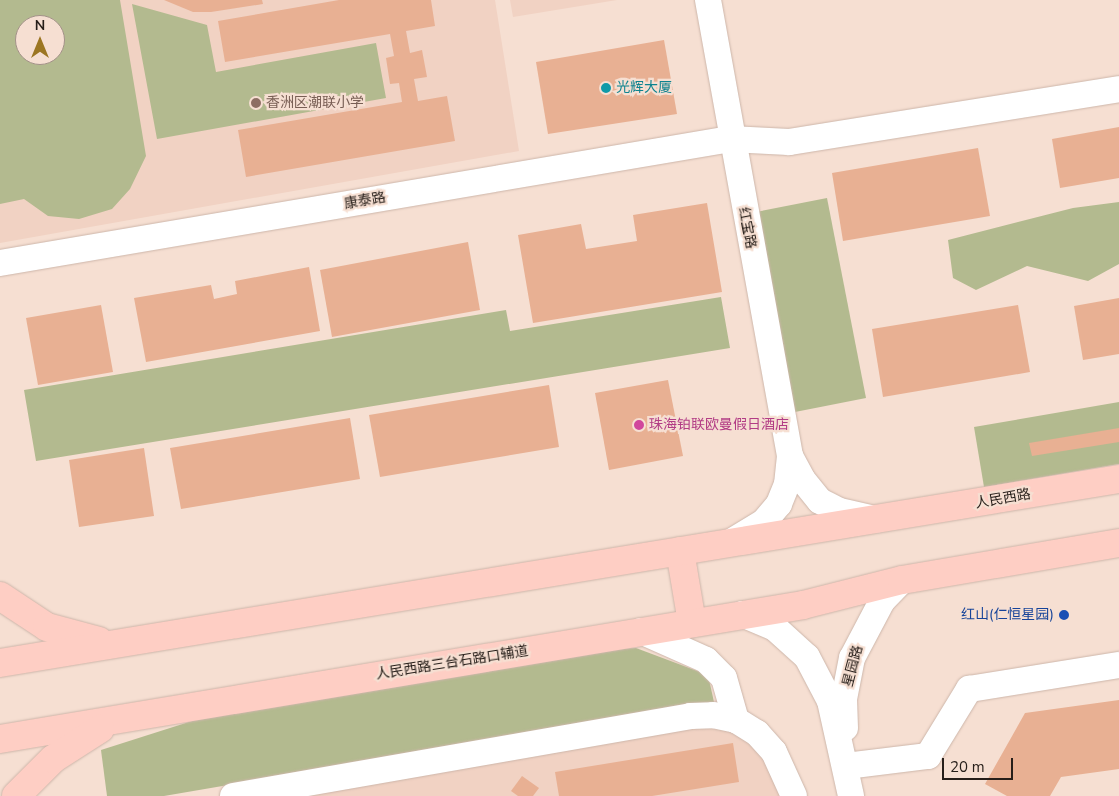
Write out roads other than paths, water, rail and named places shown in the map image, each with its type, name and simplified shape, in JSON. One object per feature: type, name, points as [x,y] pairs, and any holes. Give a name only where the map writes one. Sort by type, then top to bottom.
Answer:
[{"type":"main road","name":"人民西路","points":[[887,520],[1119,480]]},
{"type":"main road","points":[[0,662],[126,643],[680,551],[887,520]]},
{"type":"main road","points":[[902,580],[1119,543]]},
{"type":"main road","points":[[680,551],[692,623]]},
{"type":"main road","name":"人民西路三台石路口辅道","points":[[0,740],[803,604],[902,580]]},
{"type":"main road","points":[[0,596],[47,627],[92,640],[126,643]]},
{"type":"main road","points":[[16,796],[68,747],[99,730],[135,716]]},
{"type":"street","name":"红宝路","points":[[708,0],[730,139],[790,456],[787,484],[779,504],[764,522],[724,544]]},
{"type":"street","name":"康泰路","points":[[0,263],[730,139],[789,142],[1119,89]]},
{"type":"street","name":"红宝路","points":[[790,456],[802,479],[820,500],[840,511],[887,520]]},
{"type":"street","name":"星园路","points":[[846,766],[844,699],[852,658],[882,601],[902,580]]},
{"type":"street","name":"星园路","points":[[742,614],[776,628],[807,657],[830,701],[846,766],[851,796]]},
{"type":"street","points":[[641,631],[706,660],[724,678],[736,720]]},
{"type":"street","points":[[846,766],[928,756],[969,689],[1119,665]]},
{"type":"street","points":[[232,796],[690,716],[713,715],[736,720],[757,733],[774,752],[794,796]]},
{"type":"place","name":"光辉大厦","points":[[606,88]]},
{"type":"place","name":"香洲区潮联小学","points":[[256,103]]},
{"type":"place","name":"珠海铂联欧曼假日酒店","points":[[639,425]]},
{"type":"place","name":"红山(仁恒星园)","points":[[1064,615]]}]
